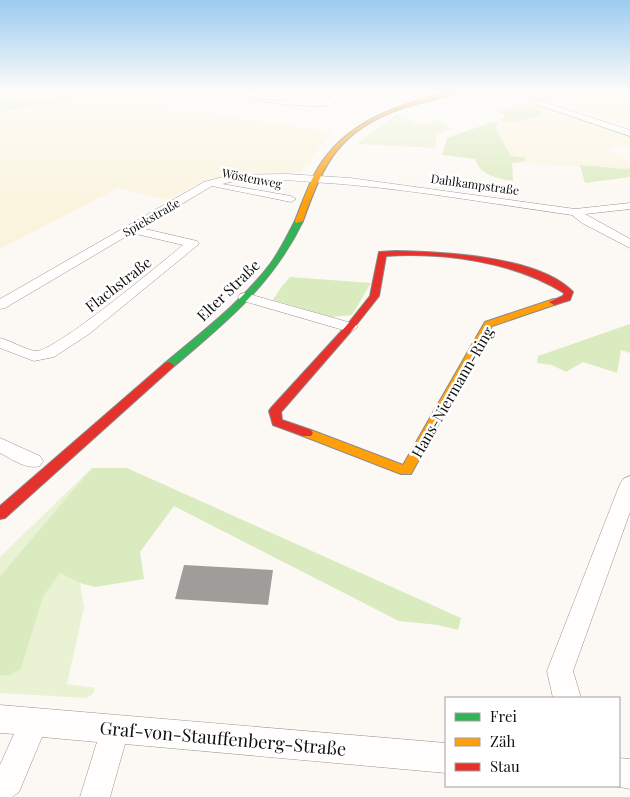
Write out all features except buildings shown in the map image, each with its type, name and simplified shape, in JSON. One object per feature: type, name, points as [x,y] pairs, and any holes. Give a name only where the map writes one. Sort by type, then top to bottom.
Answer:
[{"type":"main road","name":"Elter Straße","points":[[0,514],[245,297],[274,266],[290,242],[316,179],[331,150],[357,129]]},
{"type":"main road","name":"Hans-Niermann-Ring","points":[[382,254],[459,255],[500,262],[512,265],[561,286],[569,292],[568,298],[488,324],[406,471],[276,422],[275,411],[350,327],[374,296],[382,254]]},
{"type":"street","name":"Spiekstraße","points":[[0,305],[208,184],[231,178],[254,176],[316,179]]},
{"type":"street","name":"Dahlkampstraße","points":[[316,179],[350,181],[576,212],[630,206]]},
{"type":"street","name":"Wöstenweg","points":[[208,184],[291,199]]},
{"type":"street","points":[[576,212],[586,221],[630,244]]},
{"type":"street","name":"Flachstraße","points":[[0,343],[34,356],[48,354],[84,331],[193,244],[130,229]]},
{"type":"street","points":[[245,297],[350,327]]},
{"type":"street","points":[[0,445],[33,461]]},
{"type":"street","points":[[567,697],[560,671],[630,484]]},
{"type":"street","name":"Graf-von-Stauffenberg-Straße","points":[[0,719],[445,758]]},
{"type":"street","points":[[0,787],[8,781],[34,722]]},
{"type":"street","points":[[95,797],[114,729]]},
{"type":"shaded area","points":[[0,129],[313,129],[332,132],[301,172],[229,177],[198,183],[168,200],[118,188],[0,249]]},
{"type":"shaded area","points":[[496,129],[618,129],[630,133],[630,147],[613,146],[607,150],[627,159],[630,168],[625,169],[512,163],[511,156]]},
{"type":"green space","points":[[377,129],[451,129],[436,135],[436,148],[357,144]]},
{"type":"green space","points":[[472,129],[496,129],[511,156],[525,158],[526,161],[512,163],[513,181],[496,177],[485,173],[475,159],[442,155],[447,138]]},
{"type":"green space","points":[[580,165],[630,168],[630,177],[585,183]]},
{"type":"green space","points":[[290,277],[371,283],[352,315],[332,317],[273,300]]},
{"type":"green space","points":[[630,324],[630,353],[621,350],[617,373],[583,362],[566,372],[552,365],[537,363],[538,356]]},
{"type":"green space","points":[[92,468],[0,576],[0,557]]},
{"type":"green space","points":[[92,468],[127,468],[461,618],[458,630],[438,625],[399,621],[174,506],[140,552],[144,579],[95,587],[80,583],[60,573],[43,597],[21,669],[10,675],[0,676],[0,576]]},
{"type":"green space","points":[[60,573],[80,583],[84,607],[67,684],[95,688],[93,694],[86,698],[0,693],[0,676],[10,675],[21,669],[43,597]]},
{"type":"traffic: fast","points":[[169,365],[225,317],[260,282],[288,243],[299,221]]},
{"type":"traffic: slow","points":[[299,221],[311,187],[321,168],[333,151],[356,129]]},
{"type":"traffic: slow","points":[[307,433],[406,471],[488,324],[554,302]]},
{"type":"traffic: jam","points":[[395,253],[485,260],[530,271],[550,280],[569,292],[567,298],[554,302]]},
{"type":"traffic: jam","points":[[307,433],[277,422],[275,411],[350,327],[374,296],[382,254],[395,253]]},
{"type":"traffic: jam","points":[[0,514],[169,365]]}]
